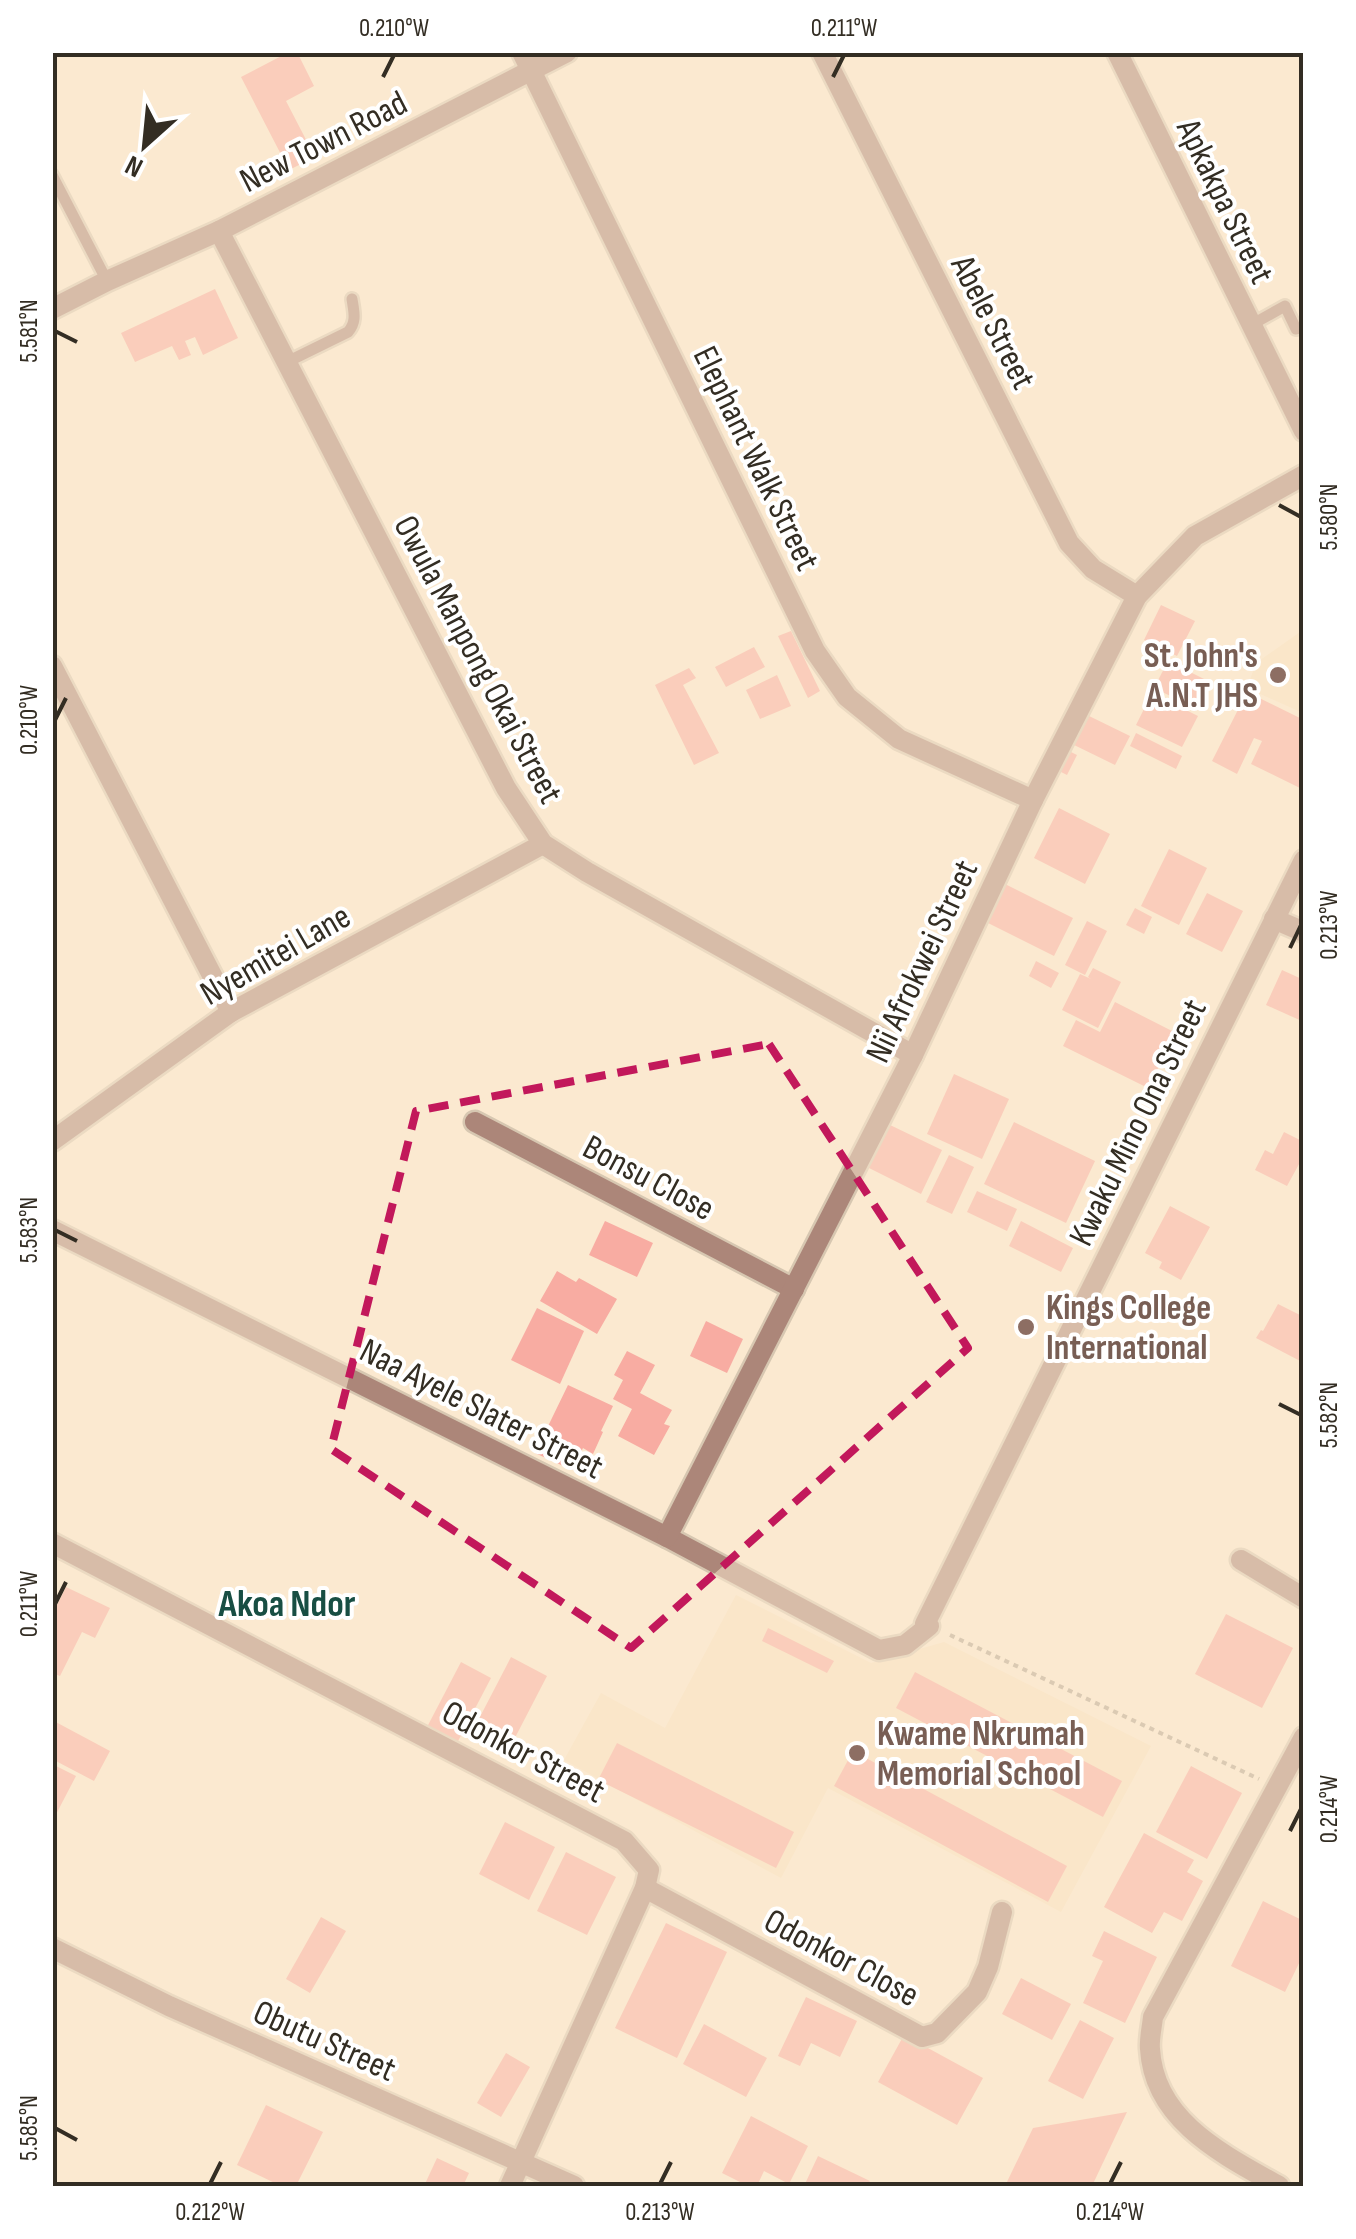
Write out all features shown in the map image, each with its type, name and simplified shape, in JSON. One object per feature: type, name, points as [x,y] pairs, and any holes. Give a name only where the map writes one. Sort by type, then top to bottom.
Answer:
[{"type":"street","name":"New Town Road","points":[[52,309],[220,232],[526,61],[567,52]]},
{"type":"street","name":"Abele Street","points":[[822,52],[1069,543],[1092,568],[1137,596]]},
{"type":"street","name":"Apkakpa Street","points":[[1117,52],[1304,431]]},
{"type":"street","name":"Elephant Walk Street","points":[[526,61],[816,651],[847,697],[899,739],[1033,800]]},
{"type":"street","name":"Owula Manpong Okai Street","points":[[220,232],[506,788],[543,844],[913,1056]]},
{"type":"street","name":"Nii Afrokwei Street","points":[[666,1537],[913,1056],[1033,800],[1137,596],[1194,536],[1304,475]]},
{"type":"street","points":[[52,666],[231,1012]]},
{"type":"street","name":"Nyemitei Lane","points":[[52,1141],[231,1012],[543,844]]},
{"type":"street","name":"Kwaku Mino Ona Street","points":[[929,1626],[926,1624],[934,1606],[1304,860]]},
{"type":"street","points":[[1274,919],[1304,932]]},
{"type":"street","name":"Bonsu Close","points":[[475,1122],[794,1289]]},
{"type":"street","name":"Naa Ayele Slater Street","points":[[52,1230],[666,1537],[879,1650],[904,1645],[929,1626]]},
{"type":"street","name":"Odonkor Street","points":[[52,1543],[624,1840],[649,1870],[645,1888]]},
{"type":"street","points":[[1241,1560],[1304,1598]]},
{"type":"street","points":[[1280,2186],[1228,2157],[1191,2130],[1167,2103],[1155,2078],[1150,2047],[1154,2017],[1304,1737]]},
{"type":"street","points":[[510,2186],[645,1888]]},
{"type":"street","name":"Odonkor Close","points":[[645,1888],[922,2037],[938,2033],[978,1992],[1002,1912]]},
{"type":"street","name":"Obutu Street","points":[[52,1948],[169,2006],[574,2186]]},
{"type":"lane","points":[[52,175],[107,281]]},
{"type":"lane","points":[[287,362],[348,332],[354,318],[352,299]]},
{"type":"lane","points":[[1251,325],[1284,306],[1296,328],[1304,327]]},
{"type":"path","points":[[929,1626],[1276,1788]]},
{"type":"highlighted area","points":[[769,1044],[968,1348],[631,1648],[331,1449],[416,1111]]},
{"type":"shaded area","name":"St. John's A.N.T JHS","points":[[1303,630],[1303,713],[1247,688],[1256,663]]},
{"type":"shaded area","name":"Kwame Nkrumah Memorial School","points":[[736,1595],[871,1663],[944,1642],[1151,1746],[1061,1912],[828,1788],[781,1878],[564,1760],[601,1693],[665,1728]]},
{"type":"building","points":[[289,52],[297,52],[314,86],[286,101],[315,157],[289,170],[241,77]]},
{"type":"building","points":[[215,289],[238,338],[203,355],[195,337],[185,341],[191,355],[179,360],[172,346],[135,362],[121,333]]},
{"type":"building","points":[[1161,605],[1195,621],[1177,656],[1144,640]]},
{"type":"building","points":[[791,631],[820,691],[808,698],[778,636]]},
{"type":"building","points":[[754,647],[765,667],[726,687],[715,667]]},
{"type":"building","points":[[1168,661],[1212,683],[1199,710],[1154,688]]},
{"type":"building","points":[[689,668],[696,678],[683,685],[719,753],[694,765],[655,685]]},
{"type":"building","points":[[777,675],[791,706],[760,719],[746,690]]},
{"type":"building","points":[[1247,692],[1304,720],[1302,789],[1251,764],[1262,741],[1254,738],[1237,774],[1212,761]]},
{"type":"building","points":[[1152,693],[1198,716],[1182,747],[1136,725]]},
{"type":"building","points":[[1085,714],[1130,736],[1115,765],[1070,743]]},
{"type":"building","points":[[1136,733],[1182,756],[1176,769],[1130,746]]},
{"type":"building","points":[[1061,747],[1077,755],[1067,775],[1051,767]]},
{"type":"building","points":[[1059,808],[1110,834],[1085,884],[1034,858]]},
{"type":"building","points":[[1169,849],[1207,868],[1179,925],[1141,906]]},
{"type":"building","points":[[1005,884],[1073,918],[1054,956],[986,922]]},
{"type":"building","points":[[1207,893],[1243,911],[1222,952],[1186,934]]},
{"type":"building","points":[[1135,908],[1152,917],[1144,934],[1126,925]]},
{"type":"building","points":[[1087,921],[1107,931],[1085,975],[1065,965]]},
{"type":"building","points":[[1036,961],[1059,973],[1051,988],[1029,976]]},
{"type":"building","points":[[1093,968],[1121,982],[1098,1028],[1062,1010],[1080,974],[1091,979],[1088,977]]},
{"type":"building","points":[[1282,970],[1304,980],[1304,1022],[1266,1005]]},
{"type":"building","points":[[1115,1002],[1176,1033],[1148,1088],[1063,1046],[1076,1020],[1100,1032]]},
{"type":"building","points":[[954,1074],[1009,1099],[982,1159],[927,1134]]},
{"type":"building","points":[[1014,1122],[1095,1161],[1066,1223],[984,1184]]},
{"type":"building","points":[[888,1124],[942,1150],[921,1194],[867,1167]]},
{"type":"building","points":[[1284,1132],[1304,1142],[1304,1155],[1287,1186],[1255,1170],[1265,1150],[1273,1154]]},
{"type":"building","points":[[949,1155],[974,1167],[952,1214],[926,1202]]},
{"type":"building","points":[[977,1191],[1017,1209],[1007,1231],[967,1212]]},
{"type":"building","points":[[1170,1206],[1210,1227],[1181,1280],[1159,1268],[1162,1262],[1145,1253]]},
{"type":"building","points":[[605,1221],[653,1243],[637,1277],[589,1255]]},
{"type":"building","points":[[1021,1221],[1073,1248],[1061,1272],[1009,1246]]},
{"type":"building","points":[[557,1271],[617,1299],[597,1334],[540,1301]]},
{"type":"building","points":[[1278,1304],[1304,1317],[1304,1363],[1256,1338]]},
{"type":"building","points":[[537,1308],[584,1331],[560,1384],[511,1360]]},
{"type":"building","points":[[706,1321],[743,1339],[727,1373],[690,1356]]},
{"type":"building","points":[[627,1351],[655,1365],[640,1393],[672,1410],[664,1424],[670,1426],[654,1455],[618,1436],[632,1409],[613,1399],[623,1380],[614,1375]]},
{"type":"building","points":[[568,1385],[613,1406],[593,1454],[583,1448],[572,1470],[535,1453]]},
{"type":"building","points":[[66,1587],[110,1608],[95,1638],[82,1632],[60,1676],[52,1673],[52,1615]]},
{"type":"building","points":[[1226,1614],[1293,1648],[1262,1708],[1195,1674]]},
{"type":"building","points":[[768,1628],[834,1661],[827,1673],[762,1641]]},
{"type":"building","points":[[511,1657],[547,1676],[506,1755],[470,1736]]},
{"type":"building","points":[[461,1662],[491,1678],[456,1745],[426,1729]]},
{"type":"building","points":[[915,1672],[1122,1781],[1103,1817],[896,1708]]},
{"type":"building","points":[[52,1720],[110,1751],[94,1781],[52,1759]]},
{"type":"building","points":[[617,1743],[794,1832],[776,1868],[598,1780]]},
{"type":"building","points":[[853,1751],[1067,1866],[1048,1902],[834,1786]]},
{"type":"building","points":[[52,1764],[76,1776],[52,1822]]},
{"type":"building","points":[[1191,1766],[1242,1793],[1207,1859],[1156,1832]]},
{"type":"building","points":[[505,1822],[555,1847],[529,1900],[479,1874]]},
{"type":"building","points":[[1144,1833],[1194,1860],[1187,1872],[1203,1881],[1182,1921],[1164,1912],[1152,1933],[1104,1907]]},
{"type":"building","points":[[566,1852],[616,1877],[587,1935],[537,1911]]},
{"type":"building","points":[[1263,1901],[1304,1921],[1304,1953],[1285,1992],[1231,1966]]},
{"type":"building","points":[[321,1917],[346,1931],[310,1993],[286,1979]]},
{"type":"building","points":[[666,1923],[727,1952],[677,2058],[615,2028]]},
{"type":"building","points":[[1104,1931],[1157,1957],[1125,2023],[1083,2003],[1103,1961],[1092,1956]]},
{"type":"building","points":[[1021,1978],[1071,2004],[1052,2040],[1002,2014]]},
{"type":"building","points":[[806,1997],[857,2021],[840,2057],[811,2043],[800,2066],[778,2056]]},
{"type":"building","points":[[1080,2020],[1114,2038],[1083,2099],[1048,2081]]},
{"type":"building","points":[[704,2024],[767,2058],[746,2097],[683,2064]]},
{"type":"building","points":[[904,2035],[983,2078],[957,2125],[878,2082]]},
{"type":"building","points":[[506,2053],[530,2067],[501,2117],[477,2103]]},
{"type":"building","points":[[266,2105],[323,2132],[296,2186],[281,2186],[237,2165]]},
{"type":"building","points":[[1127,2112],[1092,2186],[1005,2186],[1033,2128]]},
{"type":"building","points":[[751,2116],[808,2146],[789,2184],[764,2171],[757,2186],[748,2186],[722,2173]]},
{"type":"building","points":[[818,2156],[870,2181],[867,2186],[804,2186]]},
{"type":"building","points":[[437,2158],[469,2173],[463,2186],[424,2186]]},
{"type":"place","name":"St. John's A.N.T JHS","points":[[1278,675]]},
{"type":"place","name":"Kings College International","points":[[1026,1327]]},
{"type":"place","name":"Kwame Nkrumah Memorial School","points":[[857,1753]]},
{"type":"district","name":"Akoa Ndor","points":[[287,1603]]}]
